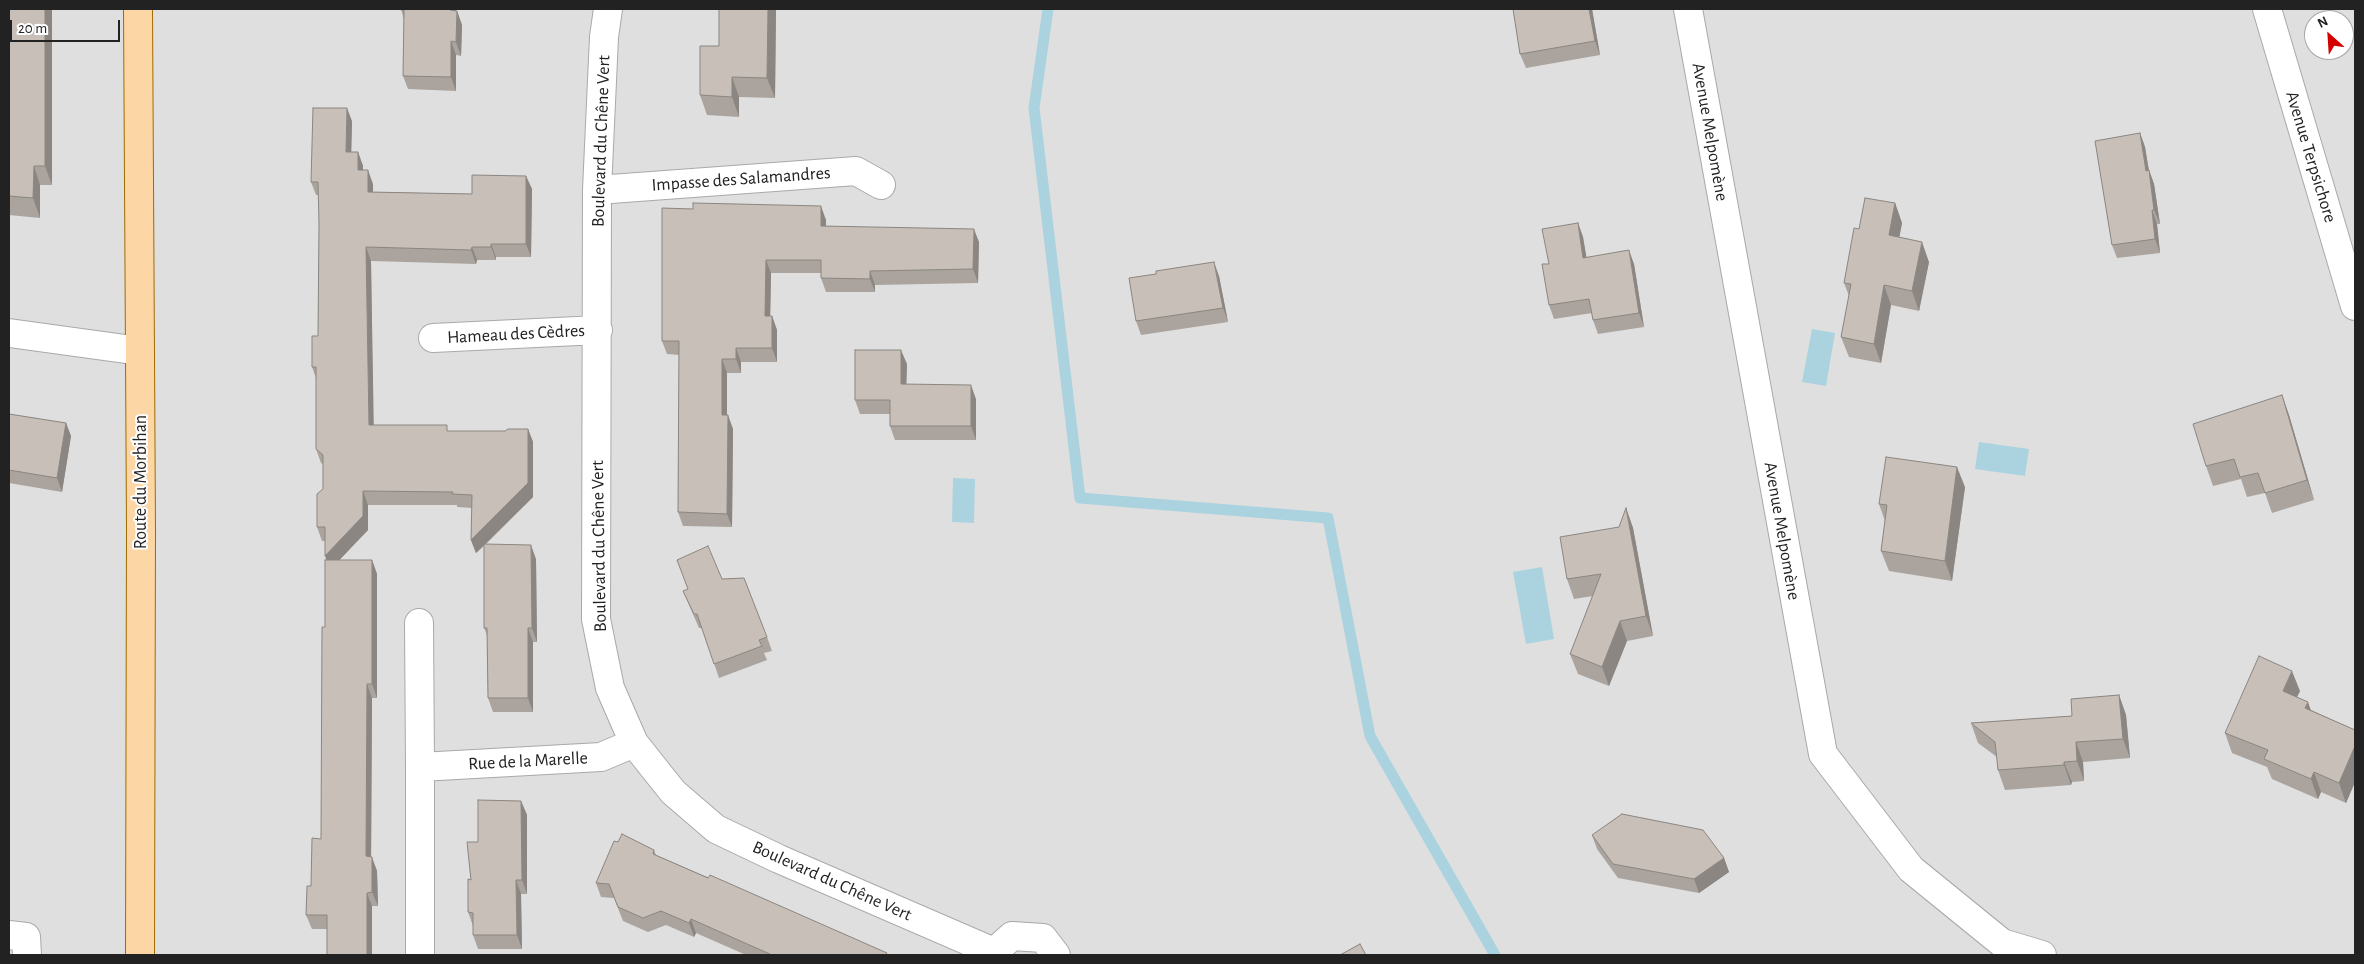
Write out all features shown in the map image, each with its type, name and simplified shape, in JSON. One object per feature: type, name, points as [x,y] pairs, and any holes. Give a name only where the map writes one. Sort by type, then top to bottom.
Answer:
[{"type":"main road","name":"Route du Morbihan","points":[[138,9],[140,955]]},
{"type":"street","name":"Boulevard du Chêne Vert","points":[[608,9],[604,37],[597,190],[596,619],[610,688],[634,743],[673,792],[716,829],[779,859],[995,954]]},
{"type":"street","name":"Avenue Melpomène","points":[[1688,9],[1823,754],[1911,869],[2002,943],[2042,955]]},
{"type":"street","name":"Avenue Terpsichore","points":[[2267,9],[2355,306]]},
{"type":"street","name":"Impasse des Salamandres","points":[[597,190],[856,171],[882,186]]},
{"type":"street","name":"Hameau des Cèdres","points":[[433,338],[598,330]]},
{"type":"street","points":[[9,333],[140,350]]},
{"type":"street","points":[[419,623],[420,955]]},
{"type":"street","name":"Rue de la Marelle","points":[[420,767],[601,757],[634,743]]},
{"type":"street","points":[[995,954],[1012,936],[1043,938],[1056,955]]},
{"type":"shaded area","points":[[9,9],[2355,9],[2355,955],[9,955]]},
{"type":"water","points":[[1812,329],[1835,333],[1826,386],[1802,382]]},
{"type":"water","points":[[1979,442],[2029,449],[2025,476],[1975,469]]},
{"type":"water","points":[[953,478],[975,479],[974,523],[952,522]]},
{"type":"water","points":[[1542,567],[1554,639],[1526,644],[1513,572]]},
{"type":"building","points":[[9,9],[45,9],[45,166],[34,166],[33,198],[9,196]]},
{"type":"building","points":[[401,9],[450,9],[457,11],[456,42],[451,41],[451,77],[403,76],[404,10]]},
{"type":"building","points":[[719,9],[768,9],[767,78],[732,77],[732,97],[700,95],[700,46],[719,46]]},
{"type":"building","points":[[1513,9],[1589,9],[1595,41],[1520,54]]},
{"type":"building","points":[[313,108],[347,108],[346,152],[358,152],[358,170],[368,170],[368,192],[472,194],[472,175],[526,176],[526,244],[491,244],[491,247],[472,247],[471,250],[366,247],[369,425],[447,425],[447,431],[528,429],[528,483],[471,540],[472,495],[452,494],[453,492],[363,491],[363,516],[325,556],[325,527],[317,527],[317,494],[323,489],[323,455],[316,449],[316,367],[312,367],[312,336],[318,336],[319,224],[318,182],[311,182]]},
{"type":"building","points":[[2140,133],[2146,171],[2149,170],[2154,210],[2152,210],[2155,239],[2112,245],[2095,141]]},
{"type":"building","points":[[1865,198],[1895,203],[1889,235],[1922,242],[1912,291],[1884,285],[1874,344],[1841,337],[1851,284],[1844,283],[1854,228],[1859,229]]},
{"type":"building","points":[[693,203],[821,206],[821,226],[974,229],[973,269],[870,271],[870,279],[821,278],[821,260],[766,260],[765,316],[772,316],[772,348],[736,348],[736,359],[722,359],[722,415],[728,415],[727,514],[678,512],[679,341],[662,341],[662,208],[693,209]]},
{"type":"building","points":[[1578,223],[1583,258],[1629,250],[1639,313],[1593,320],[1589,299],[1549,305],[1542,264],[1549,264],[1542,229]]},
{"type":"building","points":[[1214,262],[1223,308],[1136,321],[1129,278],[1156,274],[1156,271]]},
{"type":"building","points":[[855,350],[901,350],[901,384],[971,385],[971,426],[890,426],[890,400],[855,400]]},
{"type":"building","points":[[2282,395],[2307,480],[2265,493],[2258,473],[2240,477],[2234,459],[2206,466],[2193,424]]},
{"type":"building","points":[[9,414],[66,423],[57,478],[9,470]]},
{"type":"building","points":[[1886,457],[1957,467],[1945,561],[1881,551],[1887,505],[1879,504]]},
{"type":"building","points":[[1626,508],[1646,616],[1620,621],[1602,667],[1570,654],[1601,574],[1567,579],[1560,537],[1619,527]]},
{"type":"building","points":[[484,544],[531,545],[532,628],[528,628],[528,698],[488,698],[487,628],[484,628]]},
{"type":"building","points":[[708,546],[722,579],[744,578],[767,637],[759,640],[762,646],[714,664],[697,614],[694,614],[683,591],[688,589],[677,560]]},
{"type":"building","points":[[325,560],[372,560],[372,684],[367,684],[366,856],[372,857],[372,892],[367,893],[367,955],[327,955],[327,915],[306,915],[307,886],[311,886],[312,838],[321,839],[322,627],[325,627]]},
{"type":"building","points":[[2259,656],[2292,671],[2283,691],[2308,702],[2305,708],[2355,730],[2355,746],[2339,783],[2314,772],[2311,779],[2264,759],[2268,750],[2225,733]]},
{"type":"building","points":[[2119,695],[2123,739],[2076,742],[2077,761],[2064,762],[2064,765],[1998,770],[1995,742],[1971,723],[2072,716],[2071,699]]},
{"type":"building","points":[[478,800],[521,801],[522,880],[516,880],[517,935],[473,935],[473,913],[468,912],[468,879],[471,880],[467,842],[478,842]]},
{"type":"building","points":[[1622,814],[1703,830],[1724,858],[1694,879],[1613,864],[1592,835]]},
{"type":"building","points":[[622,834],[654,850],[653,854],[708,878],[710,875],[887,953],[886,955],[772,955],[691,919],[689,923],[661,911],[643,918],[618,907],[609,884],[596,883],[614,841],[618,842]]},
{"type":"building","points":[[1360,944],[1366,955],[1340,955]]},
{"type":"waterway","points":[[1048,9],[1034,108],[1080,498],[1328,518],[1370,736],[1495,955]]}]
